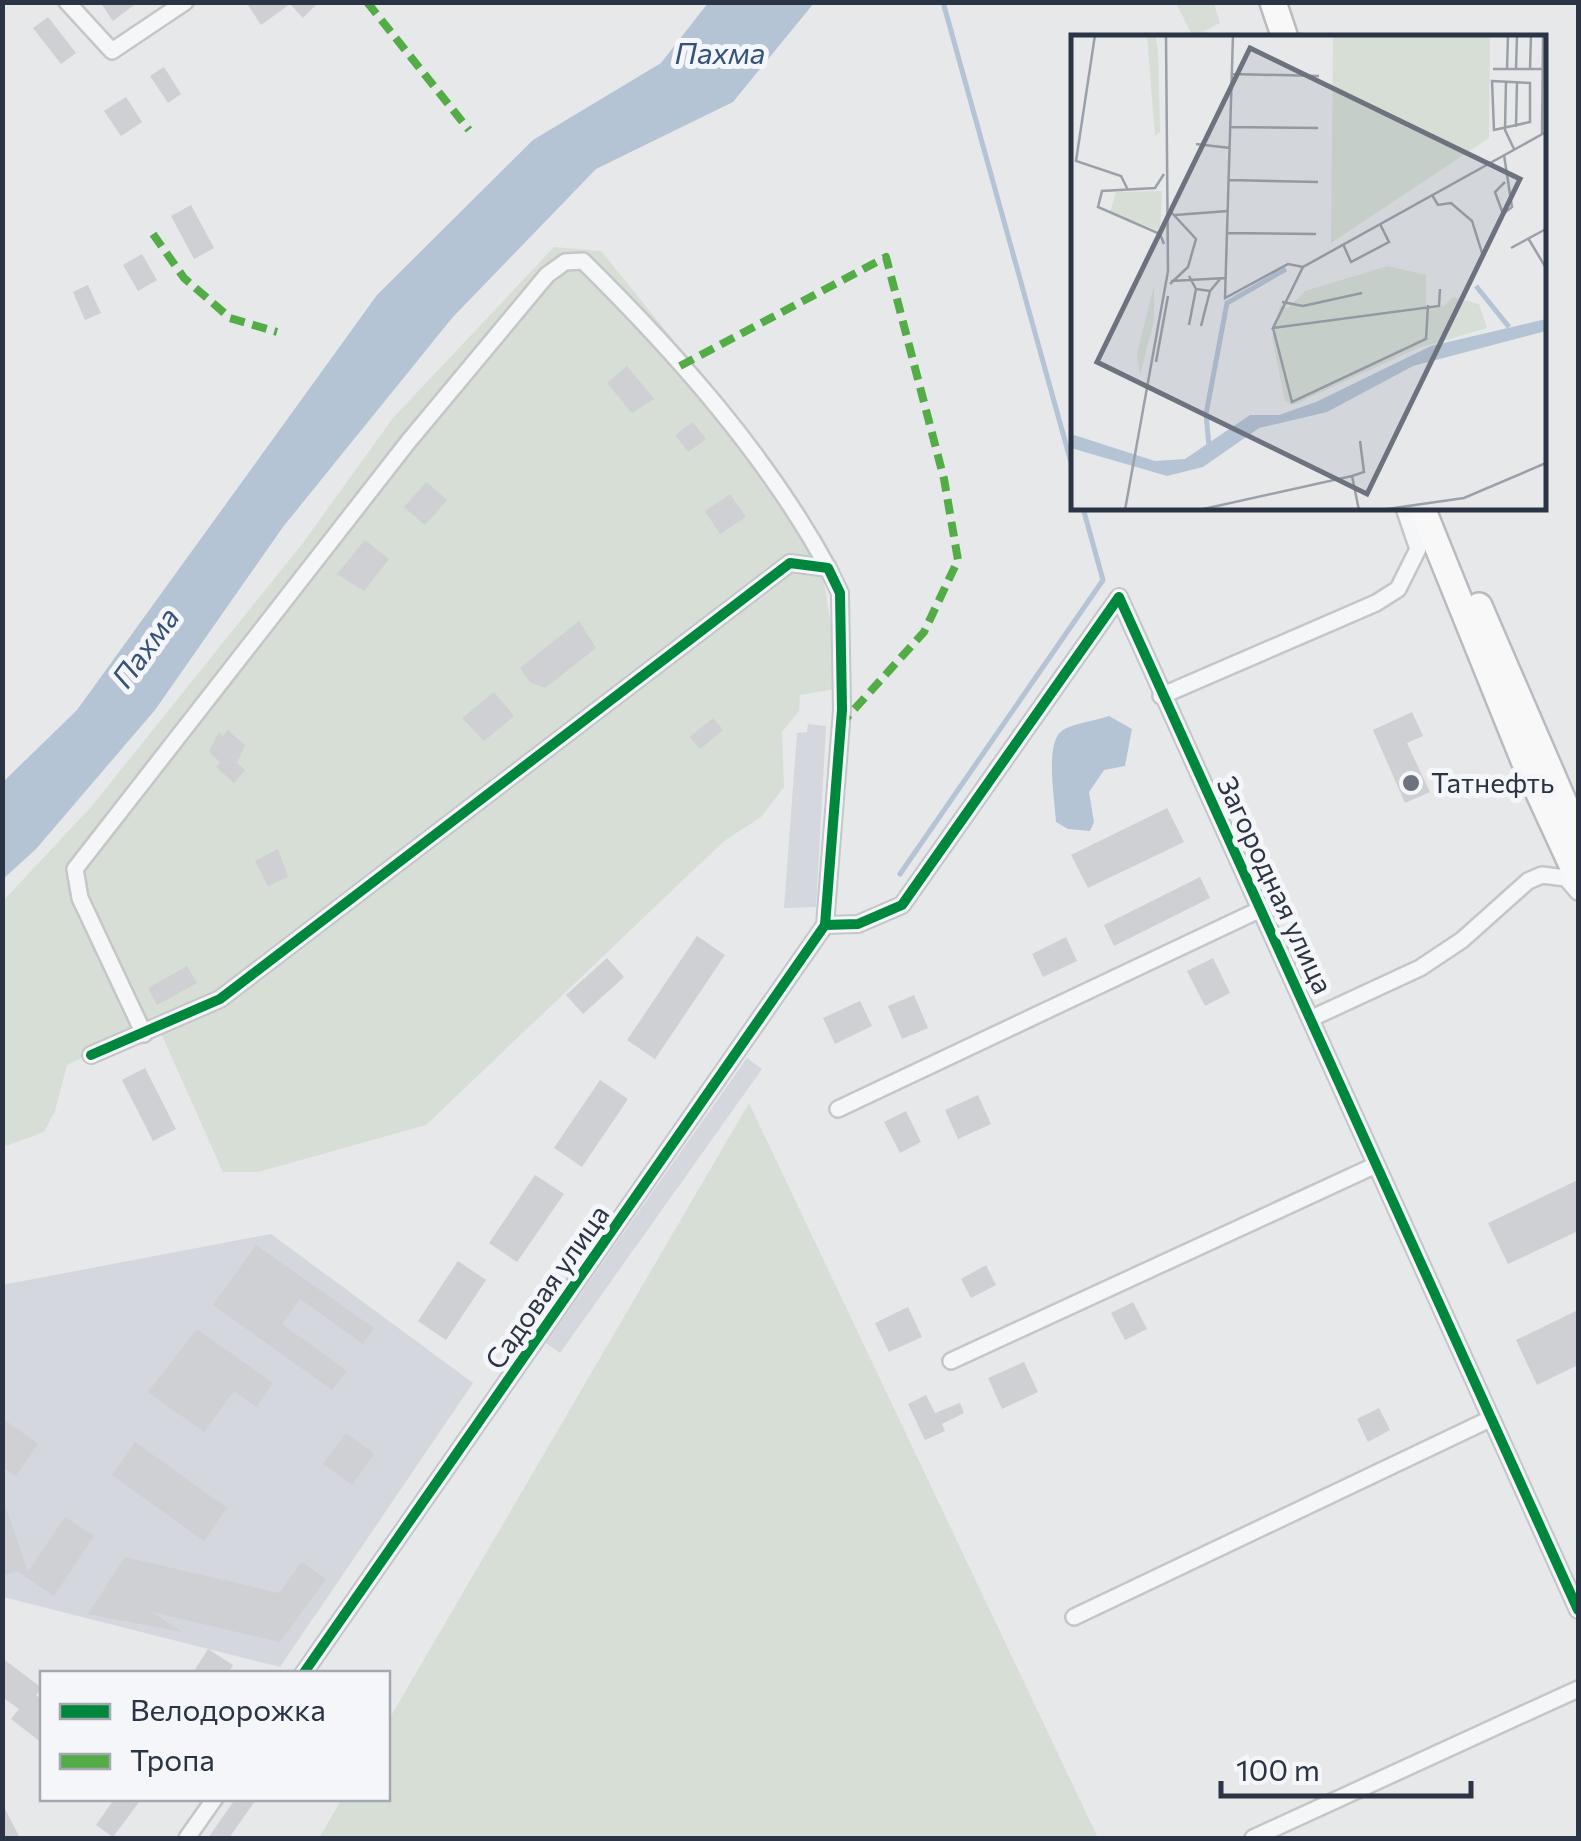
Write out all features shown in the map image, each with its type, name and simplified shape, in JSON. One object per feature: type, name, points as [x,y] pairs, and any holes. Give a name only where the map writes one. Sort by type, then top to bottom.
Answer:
[{"type":"highway","points":[[1272,2],[1281,35]]},
{"type":"highway","points":[[1423,510],[1519,749],[1578,878]]},
{"type":"highway","points":[[1441,510],[1578,835]]},
{"type":"street","points":[[67,2],[112,51],[185,2]]},
{"type":"street","points":[[144,1034],[80,898],[75,869],[408,442],[565,262],[583,261],[638,315],[752,452],[801,518],[840,592],[842,710],[825,925]]},
{"type":"street","points":[[1162,696],[1376,603],[1398,588],[1418,550],[1405,510]]},
{"type":"street","points":[[91,1055],[220,999],[790,563],[828,568]]},
{"type":"street","name":"Загородная улица","points":[[825,925],[858,924],[902,905],[1119,597],[1578,1610]]},
{"type":"street","points":[[1312,1018],[1420,968],[1542,874],[1566,878],[1578,892]]},
{"type":"street","points":[[838,1109],[1261,909]]},
{"type":"street","name":"Садовая улица","points":[[305,1671],[825,925]]},
{"type":"street","points":[[950,1362],[1376,1165]]},
{"type":"street","points":[[1074,1617],[1490,1419]]},
{"type":"street","points":[[1253,1838],[1578,1689]]},
{"type":"street","points":[[187,1838],[213,1801]]},
{"type":"shaded area","points":[[1176,3],[1214,3],[1220,23],[1192,35]]},
{"type":"shaded area","points":[[554,247],[601,251],[756,442],[810,523],[822,570],[841,688],[800,695],[799,711],[782,732],[784,787],[761,817],[724,841],[426,1125],[258,1172],[223,1172],[156,1022],[67,1065],[55,1111],[44,1132],[3,1147],[2,902],[91,807],[303,543],[393,418]]},
{"type":"shaded area","points":[[808,724],[826,726],[816,907],[784,908],[797,733],[807,732]]},
{"type":"shaded area","points":[[747,1058],[762,1069],[560,1353],[546,1343]]},
{"type":"shaded area","points":[[749,1103],[1098,1838],[319,1838],[341,1801],[390,1801],[390,1718]]},
{"type":"shaded area","points":[[271,1234],[473,1383],[280,1667],[3,1597],[2,1285]]},
{"type":"water","name":"Пахма","points":[[708,3],[814,3],[733,102],[596,169],[452,318],[283,527],[155,710],[36,849],[3,879],[3,782],[77,710],[377,295],[533,140],[661,63]]},
{"type":"water","points":[[1109,716],[1132,729],[1125,766],[1104,770],[1089,792],[1094,822],[1090,831],[1068,829],[1056,822],[1052,758],[1057,736],[1068,728]]},
{"type":"building","points":[[100,2],[138,2],[113,21]]},
{"type":"building","points":[[246,2],[319,2],[303,18],[290,4],[261,25]]},
{"type":"building","points":[[48,17],[76,53],[61,64],[33,28]]},
{"type":"building","points":[[164,67],[181,94],[168,103],[150,76]]},
{"type":"building","points":[[126,97],[142,122],[121,136],[104,111]]},
{"type":"building","points":[[191,205],[214,248],[194,259],[171,216]]},
{"type":"building","points":[[142,254],[157,280],[138,291],[123,265]]},
{"type":"building","points":[[88,285],[101,313],[85,320],[73,292]]},
{"type":"building","points":[[627,366],[654,399],[632,413],[607,383]]},
{"type":"building","points":[[693,422],[706,439],[688,452],[675,435]]},
{"type":"building","points":[[426,482],[447,500],[425,525],[404,507]]},
{"type":"building","points":[[730,494],[746,517],[720,534],[705,511]]},
{"type":"building","points":[[365,540],[389,559],[364,591],[337,574]]},
{"type":"building","points":[[579,621],[596,648],[545,688],[530,682],[520,668]]},
{"type":"building","points":[[494,692],[514,716],[484,741],[462,718]]},
{"type":"building","points":[[1412,712],[1423,736],[1407,743],[1430,792],[1405,803],[1373,730]]},
{"type":"building","points":[[713,718],[723,730],[700,749],[690,737]]},
{"type":"building","points":[[228,730],[245,745],[237,763],[245,770],[234,783],[216,767],[220,762],[209,752],[219,732],[223,736]]},
{"type":"building","points":[[1167,808],[1184,842],[1088,888],[1071,855]]},
{"type":"building","points":[[278,849],[288,877],[268,886],[255,861]]},
{"type":"building","points":[[1200,877],[1210,898],[1114,946],[1104,925]]},
{"type":"building","points":[[697,936],[725,955],[655,1059],[627,1040]]},
{"type":"building","points":[[1066,937],[1077,961],[1043,977],[1032,954]]},
{"type":"building","points":[[607,958],[624,977],[583,1014],[566,995]]},
{"type":"building","points":[[1213,958],[1230,993],[1205,1006],[1187,971]]},
{"type":"building","points":[[187,966],[197,983],[157,1005],[148,988]]},
{"type":"building","points":[[914,995],[928,1028],[902,1039],[888,1006]]},
{"type":"building","points":[[860,1001],[872,1026],[835,1044],[823,1018]]},
{"type":"building","points":[[145,1068],[176,1129],[153,1141],[122,1080]]},
{"type":"building","points":[[600,1080],[628,1099],[582,1167],[554,1148]]},
{"type":"building","points":[[978,1095],[991,1124],[958,1139],[945,1110]]},
{"type":"building","points":[[906,1111],[921,1142],[900,1153],[884,1122]]},
{"type":"building","points":[[535,1175],[564,1194],[517,1262],[489,1243]]},
{"type":"building","points":[[1578,1180],[1578,1231],[1508,1264],[1488,1223]]},
{"type":"building","points":[[256,1245],[374,1328],[363,1344],[300,1299],[282,1324],[347,1371],[332,1390],[213,1305]]},
{"type":"building","points":[[458,1261],[486,1280],[446,1340],[418,1321]]},
{"type":"building","points":[[986,1265],[996,1285],[971,1298],[961,1279]]},
{"type":"building","points":[[1133,1302],[1147,1329],[1125,1340],[1111,1313]]},
{"type":"building","points":[[908,1307],[922,1337],[889,1352],[875,1323]]},
{"type":"building","points":[[1578,1310],[1578,1365],[1537,1385],[1516,1340]]},
{"type":"building","points":[[197,1329],[273,1383],[256,1407],[234,1391],[204,1432],[148,1392]]},
{"type":"building","points":[[1024,1362],[1038,1392],[1002,1409],[988,1378]]},
{"type":"building","points":[[926,1395],[935,1413],[960,1403],[964,1413],[942,1424],[945,1431],[925,1440],[908,1404]]},
{"type":"building","points":[[1379,1408],[1390,1430],[1368,1442],[1357,1419]]},
{"type":"building","points":[[2,1418],[38,1444],[16,1476],[2,1466]]},
{"type":"building","points":[[346,1433],[374,1454],[352,1485],[323,1464]]},
{"type":"building","points":[[135,1442],[227,1508],[204,1541],[112,1475]]},
{"type":"building","points":[[5,1505],[28,1572],[65,1517],[94,1536],[54,1596],[17,1571],[2,1576]]},
{"type":"building","points":[[125,1557],[279,1593],[302,1562],[326,1579],[280,1642],[152,1612],[182,1632],[88,1614]]},
{"type":"building","points":[[208,1649],[233,1665],[230,1671],[194,1671]]},
{"type":"building","points":[[2,1658],[40,1686],[36,1695],[40,1698],[40,1741],[11,1719],[19,1709],[2,1697]]},
{"type":"building","points":[[113,1801],[140,1801],[113,1837],[96,1825]]},
{"type":"building","points":[[234,1801],[255,1801],[229,1838],[208,1838]]},
{"type":"building","points":[[2,1803],[20,1838],[2,1838]]},
{"type":"waterway","points":[[943,2],[1071,462]]},
{"type":"waterway","points":[[900,874],[1103,580],[1084,510]]},
{"type":"marked path","points":[[367,2],[469,130]]},
{"type":"marked path","points":[[153,234],[184,278],[230,318],[277,332]]},
{"type":"marked path","points":[[680,366],[886,257],[944,479],[958,560],[924,632],[841,724]]},
{"type":"cycle path","points":[[91,1055],[220,999],[790,563],[828,568],[840,593],[842,710],[825,925],[305,1671]]},
{"type":"cycle path","points":[[825,925],[858,924],[902,905],[1119,597],[1578,1610]]},
{"type":"place","name":"Татнефть","points":[[1411,783]]}]
